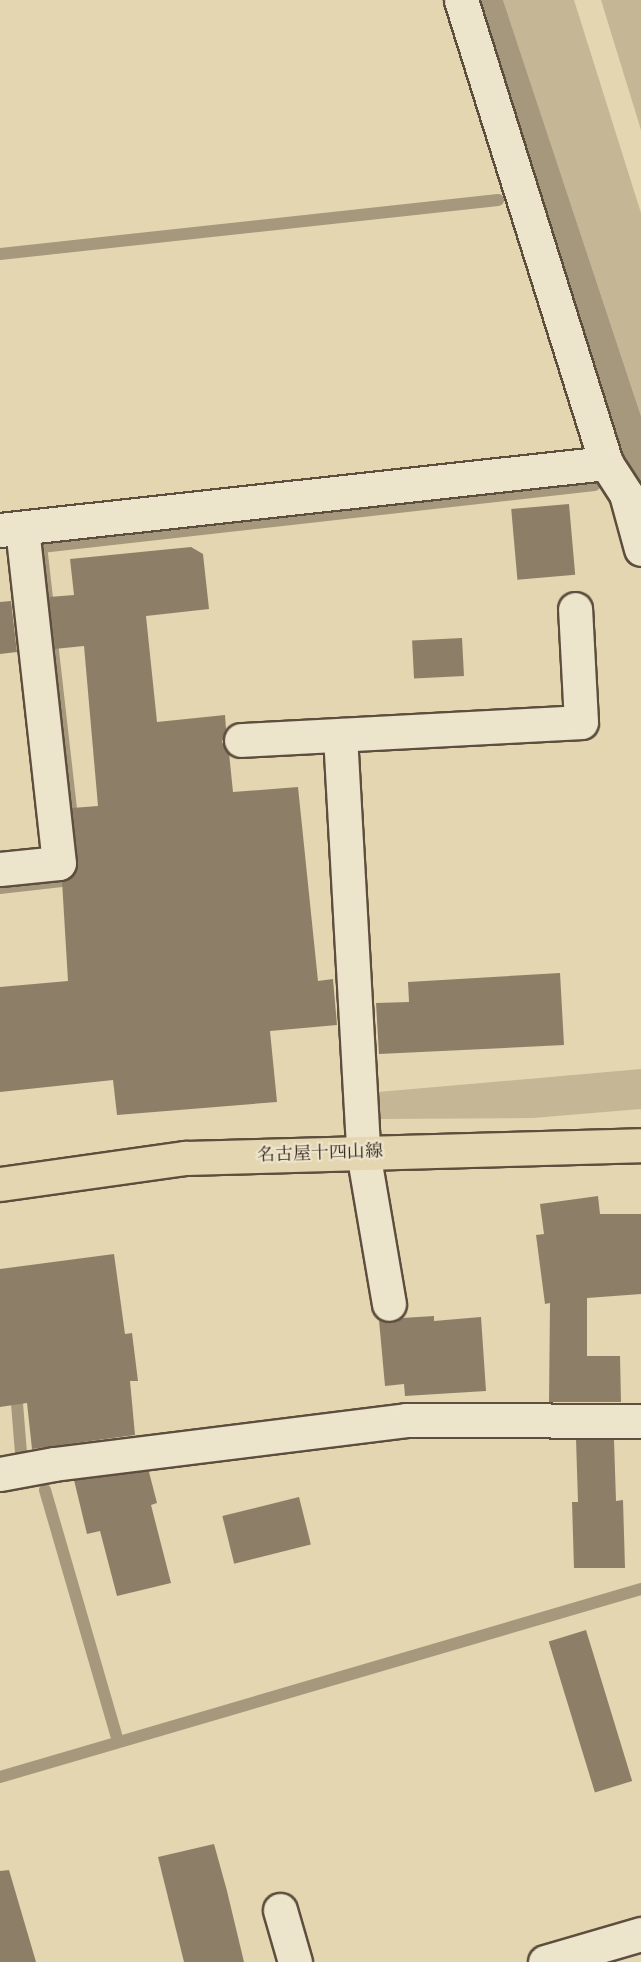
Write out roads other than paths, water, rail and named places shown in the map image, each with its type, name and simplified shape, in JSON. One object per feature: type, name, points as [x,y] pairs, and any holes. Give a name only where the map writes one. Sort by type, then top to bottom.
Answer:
[{"type":"main road","name":"名古屋十四山線","points":[[0,1184],[185,1158],[641,1144]]},
{"type":"street","points":[[461,0],[606,463],[626,494],[641,549]]},
{"type":"street","points":[[0,869],[59,863],[11,529],[606,463]]},
{"type":"street","points":[[241,740],[581,722],[574,609]]},
{"type":"street","points":[[340,735],[363,1152],[389,1304]]},
{"type":"street","points":[[0,1474],[54,1464],[406,1420],[641,1421]]},
{"type":"street","points":[[280,1910],[295,1962]]},
{"type":"street","points":[[545,1962],[641,1934]]},
{"type":"waterway","points":[[0,254],[498,200]]},
{"type":"waterway","points":[[0,888],[79,879],[41,547],[595,485]]},
{"type":"waterway","points":[[16,1391],[21,1453]]},
{"type":"waterway","points":[[45,1490],[118,1742]]},
{"type":"waterway","points":[[0,1777],[641,1589]]}]
